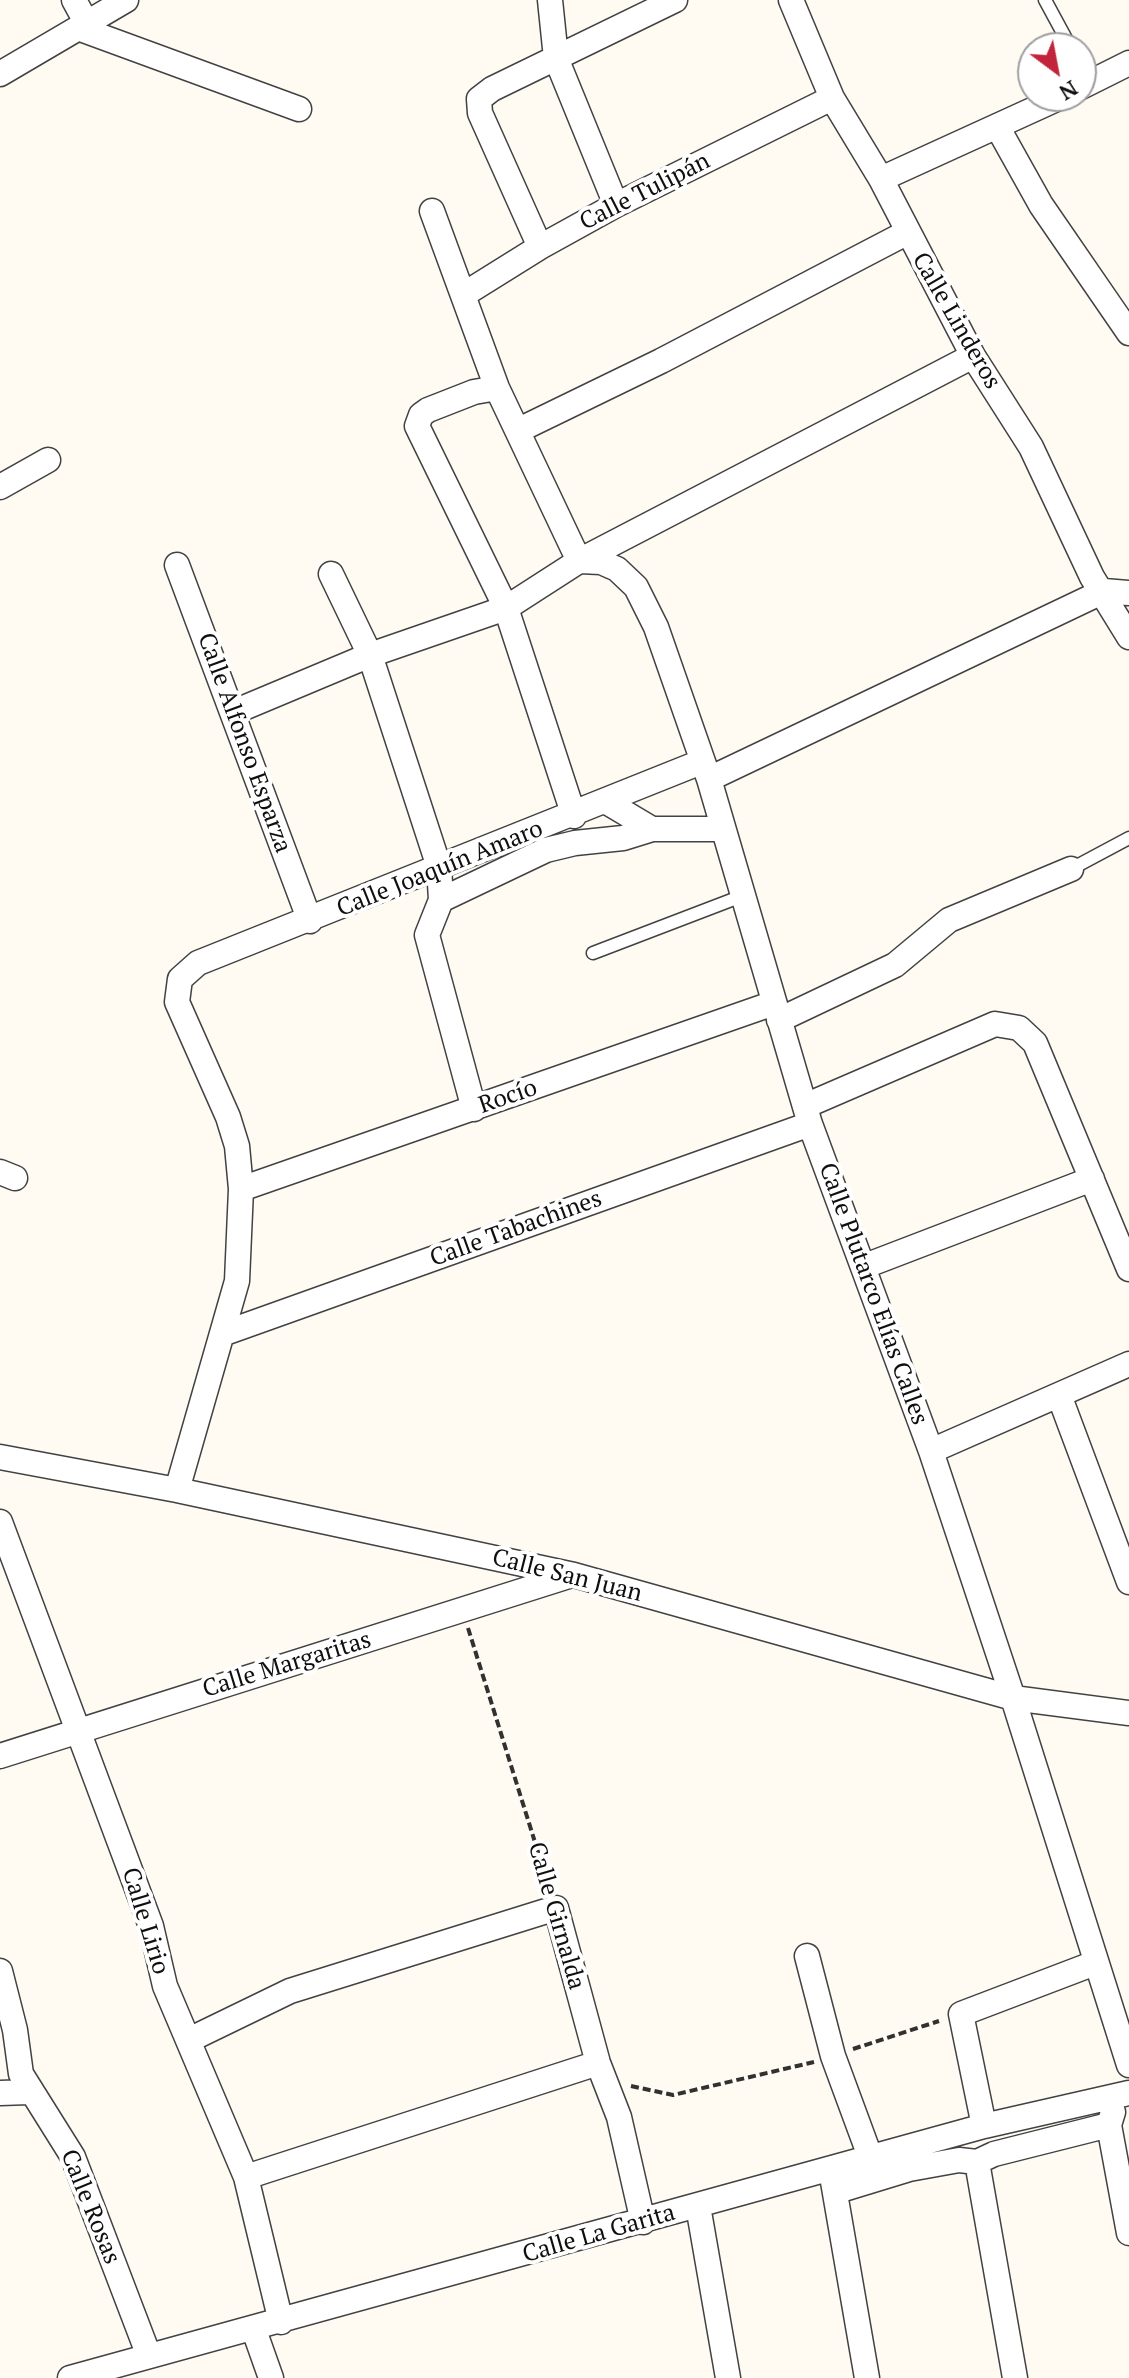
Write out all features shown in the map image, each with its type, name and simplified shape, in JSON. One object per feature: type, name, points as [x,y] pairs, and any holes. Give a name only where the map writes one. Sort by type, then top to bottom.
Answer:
[{"type":"street","points":[[74,0],[82,25]]},
{"type":"street","points":[[0,74],[126,0]]},
{"type":"street","points":[[550,0],[556,58],[616,205]]},
{"type":"street","points":[[540,247],[480,113],[479,99],[675,0]]},
{"type":"street","name":"Calle Linderos","points":[[791,0],[832,98],[881,179],[906,233],[973,356],[1031,447],[1092,577],[1104,591],[1129,637]]},
{"type":"street","points":[[82,25],[299,109]]},
{"type":"street","points":[[1097,74],[1129,63]]},
{"type":"street","name":"Calle Tulipán","points":[[463,295],[616,205],[832,98]]},
{"type":"street","points":[[881,179],[1030,112]]},
{"type":"street","points":[[998,128],[1041,205],[1129,333]]},
{"type":"street","points":[[432,211],[497,388],[579,561]]},
{"type":"street","points":[[519,430],[661,361],[804,283],[906,233]]},
{"type":"street","points":[[234,712],[370,655],[506,608],[579,561],[973,356]]},
{"type":"street","points":[[497,388],[474,392],[428,410],[417,421],[431,459],[506,608],[574,816]]},
{"type":"street","points":[[0,487],[48,460]]},
{"type":"street","name":"Calle Plutarco Elías Calles","points":[[579,561],[601,562],[617,569],[636,587],[656,627],[723,829],[807,1115],[931,1451],[1129,2065]]},
{"type":"street","name":"Calle Alfonso Esparza","points":[[177,565],[310,921]]},
{"type":"street","points":[[331,574],[370,655],[439,867],[441,900],[427,935],[474,1109]]},
{"type":"street","points":[[1104,591],[1129,593]]},
{"type":"street","name":"Calle Joaquín Amaro","points":[[241,1189],[237,1146],[228,1117],[177,1002],[180,979],[198,963],[574,816],[605,801],[705,771],[1104,591]]},
{"type":"street","points":[[605,801],[652,829]]},
{"type":"street","points":[[441,900],[546,850],[575,843],[623,838],[652,829],[723,829]]},
{"type":"street","name":"Rocío","points":[[241,1189],[474,1109],[777,1011],[895,965],[949,920],[1071,869]]},
{"type":"street","name":"Calle Tabachines","points":[[222,1334],[807,1115],[995,1024],[1019,1028],[1035,1043],[1092,1179]]},
{"type":"street","points":[[865,1266],[1092,1179],[1129,1269]]},
{"type":"street","points":[[177,1490],[237,1281],[241,1189]]},
{"type":"street","points":[[931,1451],[1129,1364]]},
{"type":"street","points":[[1059,1395],[1129,1582]]},
{"type":"street","name":"Calle San Juan","points":[[0,1457],[177,1490],[574,1575],[1013,1698],[1129,1713]]},
{"type":"street","name":"Calle Lirio","points":[[0,1522],[151,1926],[165,1986],[246,2177],[281,2322]]},
{"type":"street","name":"Calle Margaritas","points":[[0,1756],[574,1575]]},
{"type":"street","points":[[189,2040],[290,1991],[556,1908]]},
{"type":"street","name":"Calle Girnalda","points":[[556,1908],[602,2072],[619,2117],[643,2222]]},
{"type":"street","points":[[807,1956],[833,2056],[871,2159]]},
{"type":"street","points":[[984,2126],[961,2014],[1095,1963]]},
{"type":"street","name":"Calle Rosas","points":[[0,1971],[15,2030],[21,2074],[29,2092],[73,2157],[149,2356]]},
{"type":"street","points":[[246,2177],[602,2072]]},
{"type":"street","points":[[0,2093],[29,2092]]},
{"type":"street","points":[[1124,2096],[1109,2125],[1129,2233]]},
{"type":"street","name":"Calle La Garita","points":[[834,2181],[871,2159],[984,2126],[1124,2096]]},
{"type":"street","name":"Calle La Garita","points":[[70,2378],[698,2206],[959,2160],[977,2162],[994,2154],[1109,2125]]},
{"type":"street","points":[[977,2162],[1015,2378]]},
{"type":"street","points":[[834,2181],[867,2378]]},
{"type":"street","points":[[698,2206],[728,2378]]},
{"type":"street","points":[[254,2330],[271,2378]]},
{"type":"lane","points":[[1045,0],[1062,32]]},
{"type":"lane","points":[[1071,869],[1129,838]]},
{"type":"lane","points":[[593,953],[742,896]]},
{"type":"path","name":"Calle Girnalda","points":[[463,1611],[556,1908]]},
{"type":"path","points":[[602,2072],[673,2095],[788,2070],[961,2014]]}]
